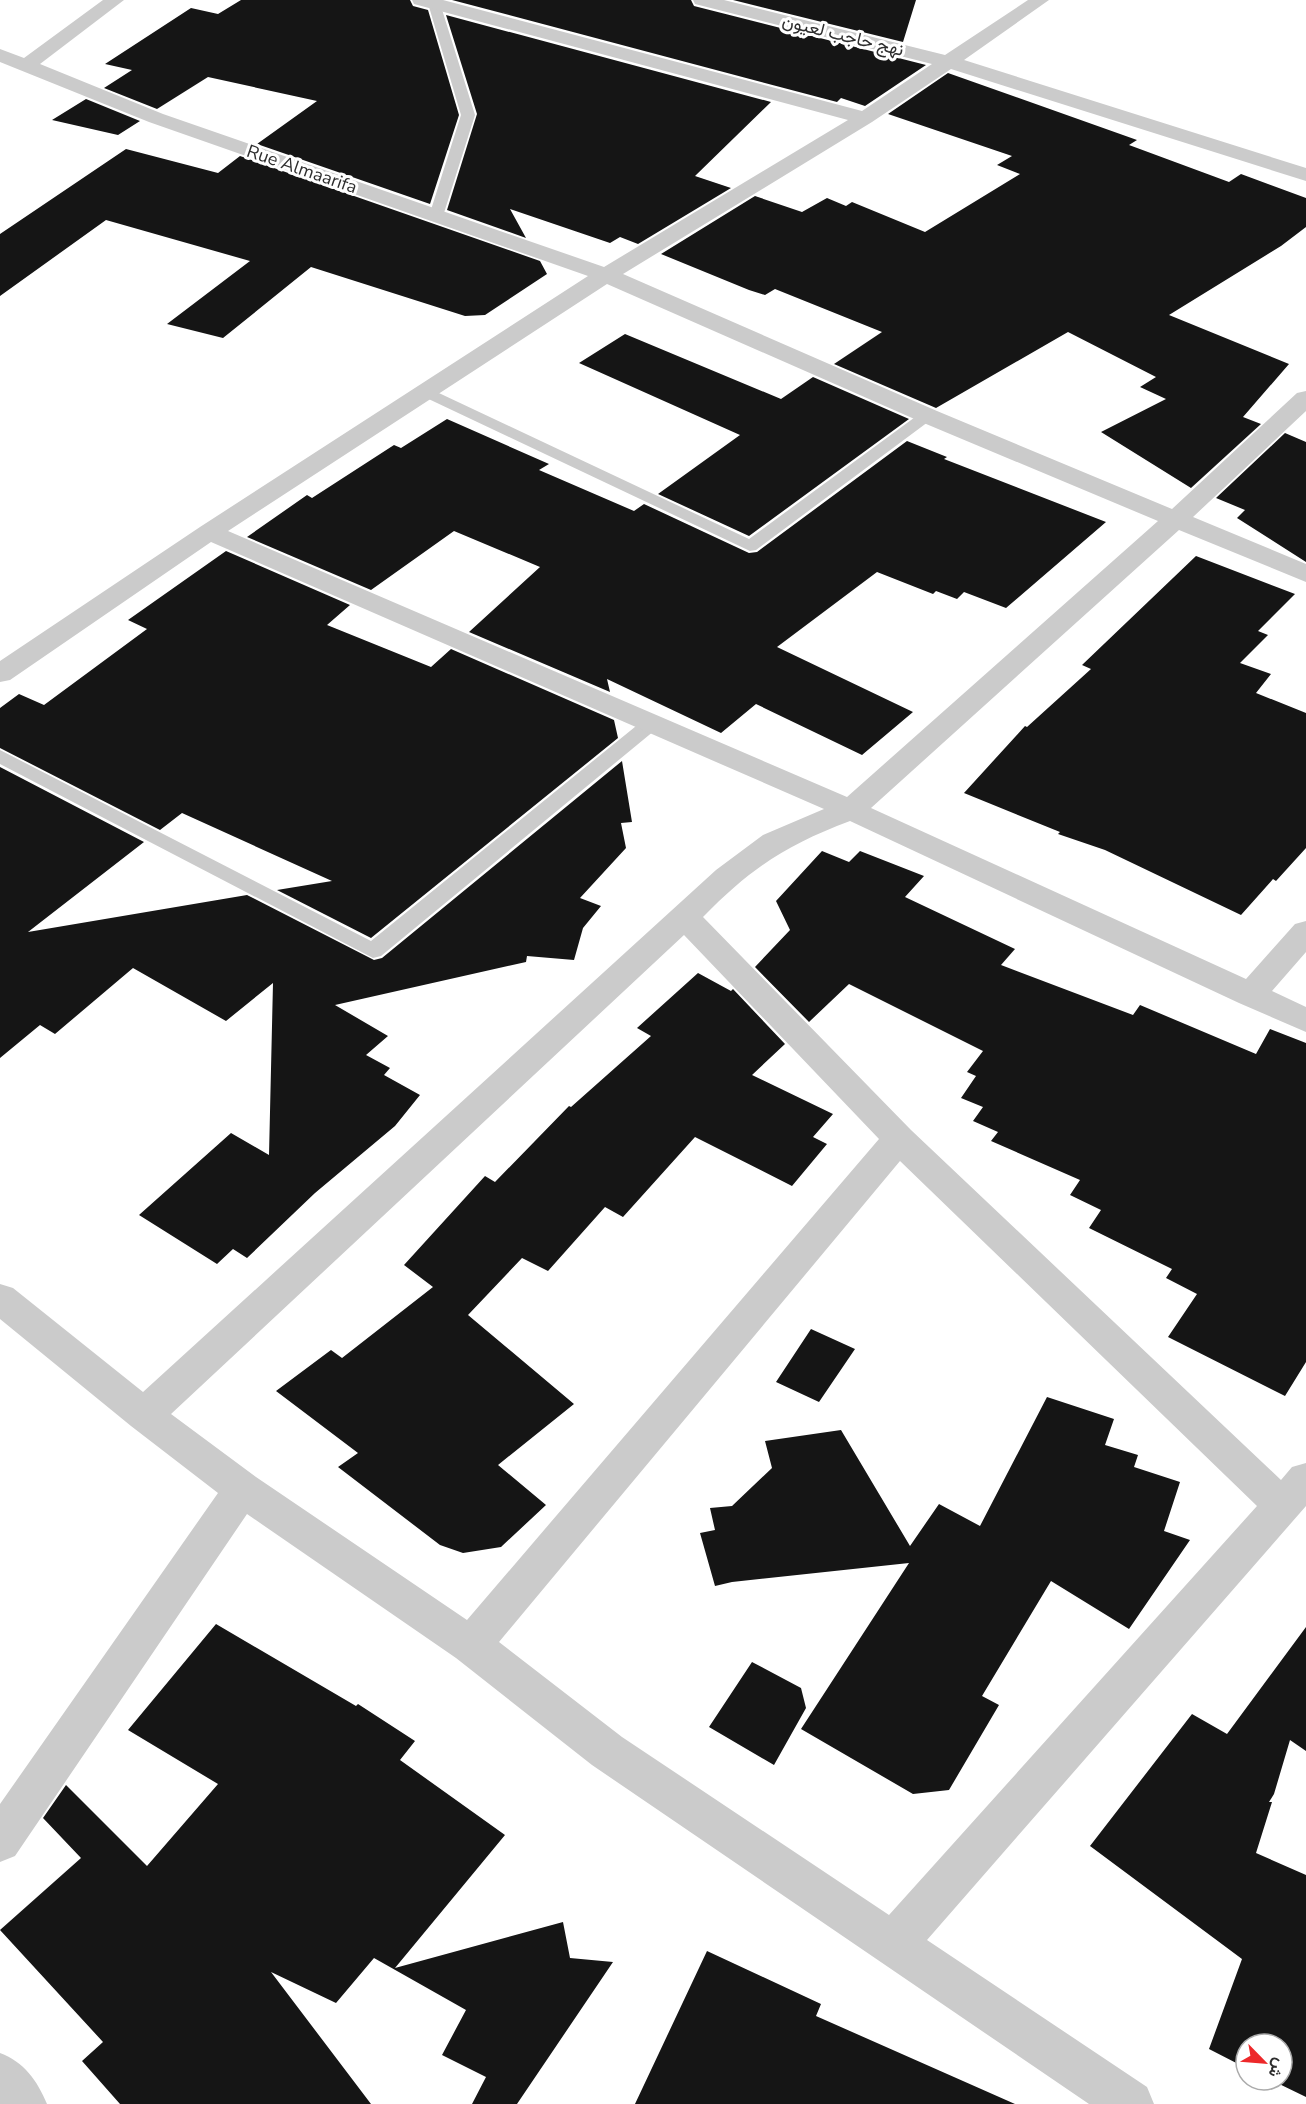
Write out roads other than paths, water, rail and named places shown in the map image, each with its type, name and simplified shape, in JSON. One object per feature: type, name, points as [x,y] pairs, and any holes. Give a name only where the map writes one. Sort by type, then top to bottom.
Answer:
[{"type":"street","points":[[25,66],[115,0]]},
{"type":"street","name":"نهج حاجب لعيون","points":[[702,0],[949,62],[1305,174]]},
{"type":"street","points":[[0,675],[210,532],[424,391],[606,275],[865,118],[1040,0]]},
{"type":"street","points":[[430,1],[865,118]]},
{"type":"street","name":"Rue Almaarifa","points":[[0,55],[156,118],[606,275],[928,416],[1306,574]]},
{"type":"street","points":[[144,1414],[716,886],[774,843],[802,829],[851,810],[1176,519],[1306,398]]},
{"type":"street","points":[[210,532],[653,722],[851,810],[1306,1020]]},
{"type":"street","points":[[685,917],[899,1139],[1295,1493],[893,1945]]},
{"type":"street","points":[[1250,995],[1306,932]]},
{"type":"street","points":[[471,1644],[899,1139]]},
{"type":"street","points":[[0,1298],[144,1414],[242,1488],[471,1644],[607,1751],[1130,2104]]},
{"type":"street","points":[[0,1841],[242,1488]]},
{"type":"street","points":[[0,2076],[23,2104]]},
{"type":"lane","points":[[430,1],[468,115],[436,216]]},
{"type":"lane","points":[[424,391],[750,546],[928,416]]},
{"type":"lane","points":[[0,756],[373,951],[653,722]]}]
